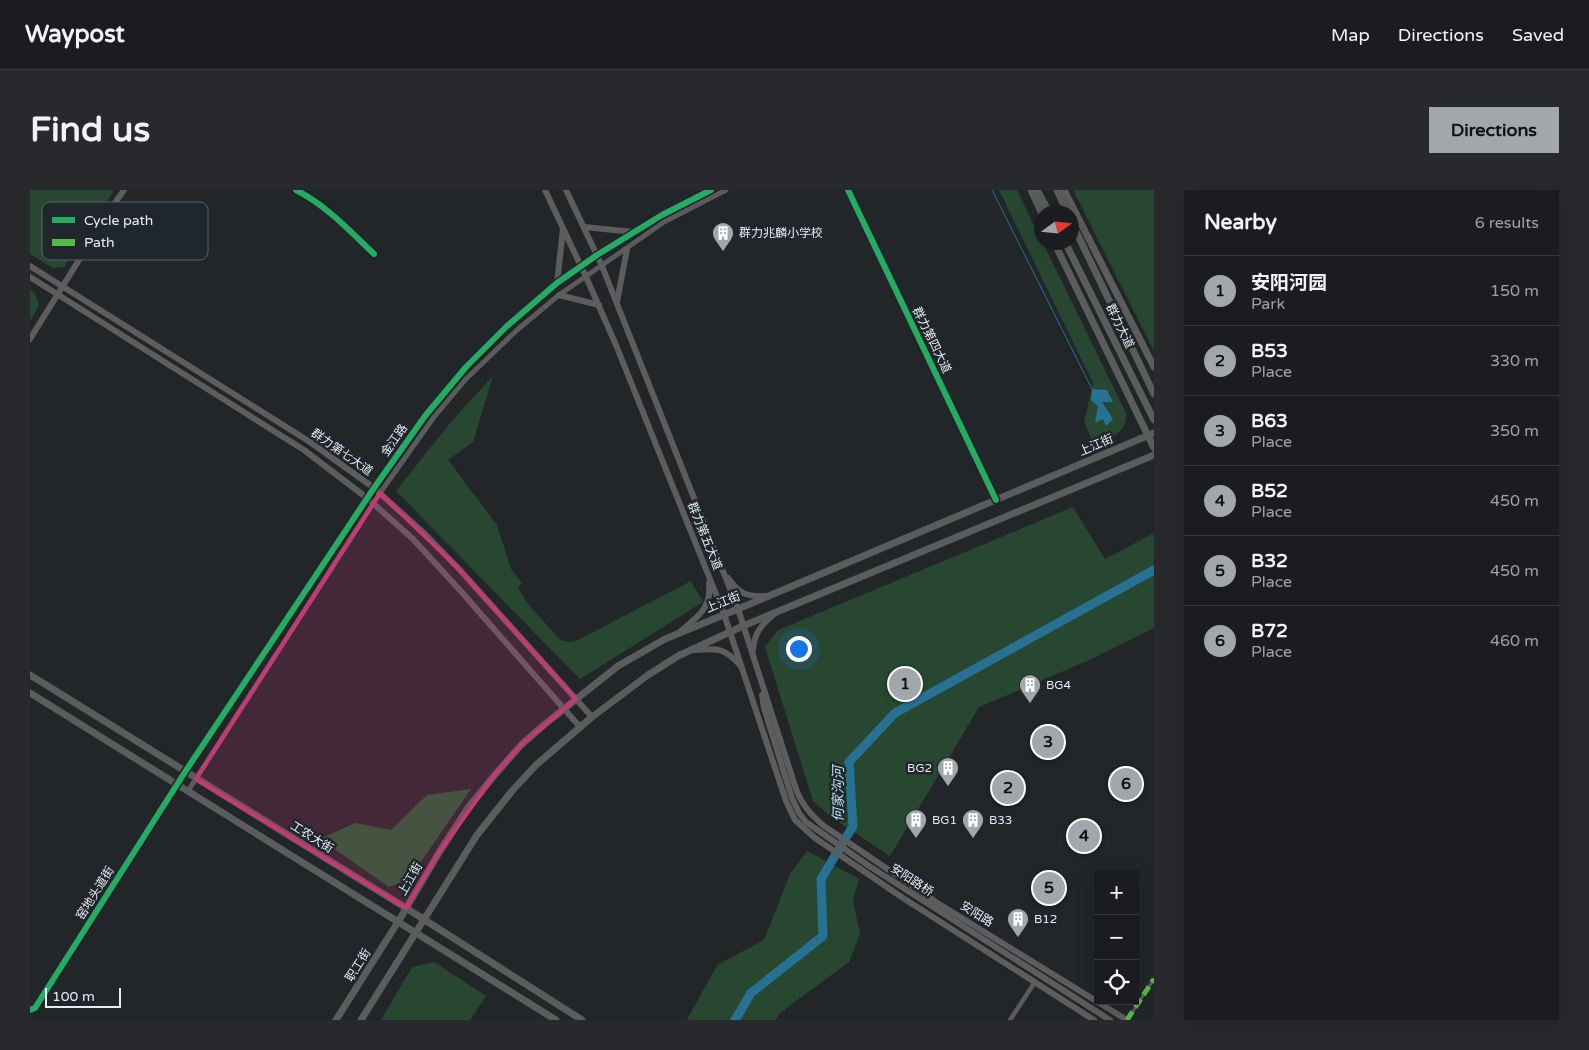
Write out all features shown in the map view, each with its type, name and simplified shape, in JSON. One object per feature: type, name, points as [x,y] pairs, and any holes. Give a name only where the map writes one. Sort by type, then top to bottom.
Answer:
[{"type":"main road","points":[[116,202],[124,190]]},
{"type":"main road","name":"群力第五大道","points":[[544,190],[586,277],[620,354],[724,614],[787,806],[800,826],[861,869]]},
{"type":"main road","name":"群力第五大道","points":[[566,190],[602,266],[738,609],[800,799],[810,814],[824,826],[868,855]]},
{"type":"main road","points":[[1031,190],[1038,205]]},
{"type":"main road","points":[[1037,190],[1045,205]]},
{"type":"main road","points":[[1057,190],[1064,205]]},
{"type":"main road","points":[[1064,190],[1154,367]]},
{"type":"main road","points":[[584,227],[634,232]]},
{"type":"main road","points":[[557,283],[563,228]]},
{"type":"main road","name":"群力大道","points":[[1079,238],[1154,394]]},
{"type":"main road","points":[[616,303],[627,249]]},
{"type":"main road","points":[[1058,250],[1151,434],[1154,448]]},
{"type":"main road","name":"群力大道","points":[[1069,250],[1154,420]]},
{"type":"main road","points":[[30,339],[80,260]]},
{"type":"main road","name":"群力第七大道","points":[[30,266],[310,442],[374,488],[425,534],[459,569],[592,717]]},
{"type":"main road","name":"群力第七大道","points":[[30,277],[304,450],[367,498],[412,538],[580,727]]},
{"type":"main road","points":[[559,294],[599,306]]},
{"type":"main road","name":"上江街","points":[[398,922],[468,808],[493,777],[521,745],[564,708],[618,666],[681,632],[1151,434]]},
{"type":"main road","points":[[361,1020],[478,835],[512,791],[536,765],[580,727],[648,675],[692,650],[743,626],[1154,455]]},
{"type":"main road","points":[[723,571],[734,585],[746,595],[770,596]]},
{"type":"main road","points":[[681,632],[706,608],[710,592],[708,574]]},
{"type":"main road","points":[[753,657],[756,634],[762,624],[775,613]]},
{"type":"main road","points":[[692,650],[710,648],[723,650],[733,656],[743,668]]},
{"type":"main road","name":"工农大街","points":[[30,675],[406,908],[582,1020]]},
{"type":"main road","name":"安阳路桥","points":[[760,676],[764,708],[792,798],[799,813],[806,822],[869,866],[1110,1020]]},
{"type":"main road","points":[[30,693],[556,1020]]},
{"type":"main road","name":"安阳路","points":[[868,855],[939,904],[1118,1018],[1127,1020]]},
{"type":"main road","name":"安阳路","points":[[861,869],[1094,1020]]},
{"type":"main road","name":"职工街","points":[[336,1020],[398,922]]},
{"type":"street","points":[[296,190],[336,218],[374,254]]},
{"type":"street","name":"金江路","points":[[177,785],[367,498],[425,416],[466,367],[506,327],[557,283],[580,266],[662,215],[712,190]]},
{"type":"street","name":"金江路","points":[[188,791],[380,493],[434,417],[466,379],[511,335],[559,294],[664,222],[726,190]]},
{"type":"street","name":"群力第四大道","points":[[848,190],[996,500]]},
{"type":"street","name":"窑地头道街","points":[[30,1010],[35,1008],[177,785]]},
{"type":"street","points":[[1127,1020],[1154,979]]},
{"type":"street","points":[[1010,1020],[1035,982]]},
{"type":"highlighted area","points":[[380,493],[459,569],[576,699],[521,745],[493,777],[440,851],[406,908],[196,779]]},
{"type":"green space","points":[[30,190],[114,190],[106,202],[42,202],[42,260],[69,260],[64,267],[53,268],[30,254]]},
{"type":"green space","points":[[999,190],[1017,190],[1034,225],[1034,250],[1046,250],[1126,413],[1124,426],[1117,434],[1094,444],[1084,422],[1093,383]]},
{"type":"green space","points":[[1073,190],[1154,190],[1154,351]]},
{"type":"green space","points":[[30,290],[35,293],[39,306],[30,321]]},
{"type":"green space","points":[[493,376],[473,442],[448,460],[497,525],[511,569],[522,583],[518,587],[528,604],[560,640],[576,641],[691,581],[703,602],[580,679],[396,491],[450,423]]},
{"type":"green space","points":[[1073,507],[1105,559],[1154,533],[1154,628],[1087,661],[979,707],[890,856],[834,819],[813,801],[765,647],[778,630]]},
{"type":"green space","points":[[471,789],[409,879],[389,887],[320,839],[355,823],[391,830],[427,795]]},
{"type":"green space","points":[[807,851],[859,879],[853,900],[860,934],[849,962],[780,1013],[776,1020],[687,1020],[717,965],[764,940],[790,874]]},
{"type":"green space","points":[[434,962],[486,996],[470,1020],[381,1020],[412,967]]},
{"type":"water","points":[[1092,389],[1107,390],[1113,402],[1102,402],[1113,419],[1106,426],[1103,419],[1095,423],[1098,406],[1091,400]]},
{"type":"waterway","points":[[992,190],[1092,389]]},
{"type":"waterway","name":"何家沟河","points":[[735,1020],[751,993],[823,936],[821,879],[853,826],[849,762],[895,713],[1154,570]]},
{"type":"marked path","points":[[1127,1020],[1154,979]]},
{"type":"cycle path","points":[[296,190],[328,211],[374,254]]},
{"type":"cycle path","points":[[30,1010],[35,1008],[185,772],[374,488],[425,416],[466,367],[506,327],[557,283],[597,255],[662,215],[711,190]]},
{"type":"cycle path","points":[[848,190],[996,500]]},
{"type":"place","name":"群力兆麟小学校","points":[[723,252]]},
{"type":"place","name":"安阳河园","points":[[905,684]]},
{"type":"place","name":"BG4","points":[[1030,704]]},
{"type":"place","name":"B63","points":[[1048,742]]},
{"type":"place","name":"B72","points":[[1126,784]]},
{"type":"place","name":"BG2","points":[[948,787]]},
{"type":"place","name":"B53","points":[[1008,788]]},
{"type":"place","name":"B52","points":[[1084,836]]},
{"type":"place","name":"BG1","points":[[916,839]]},
{"type":"place","name":"B33","points":[[973,839]]},
{"type":"place","name":"B32","points":[[1049,888]]},
{"type":"place","name":"B12","points":[[1018,938]]}]
